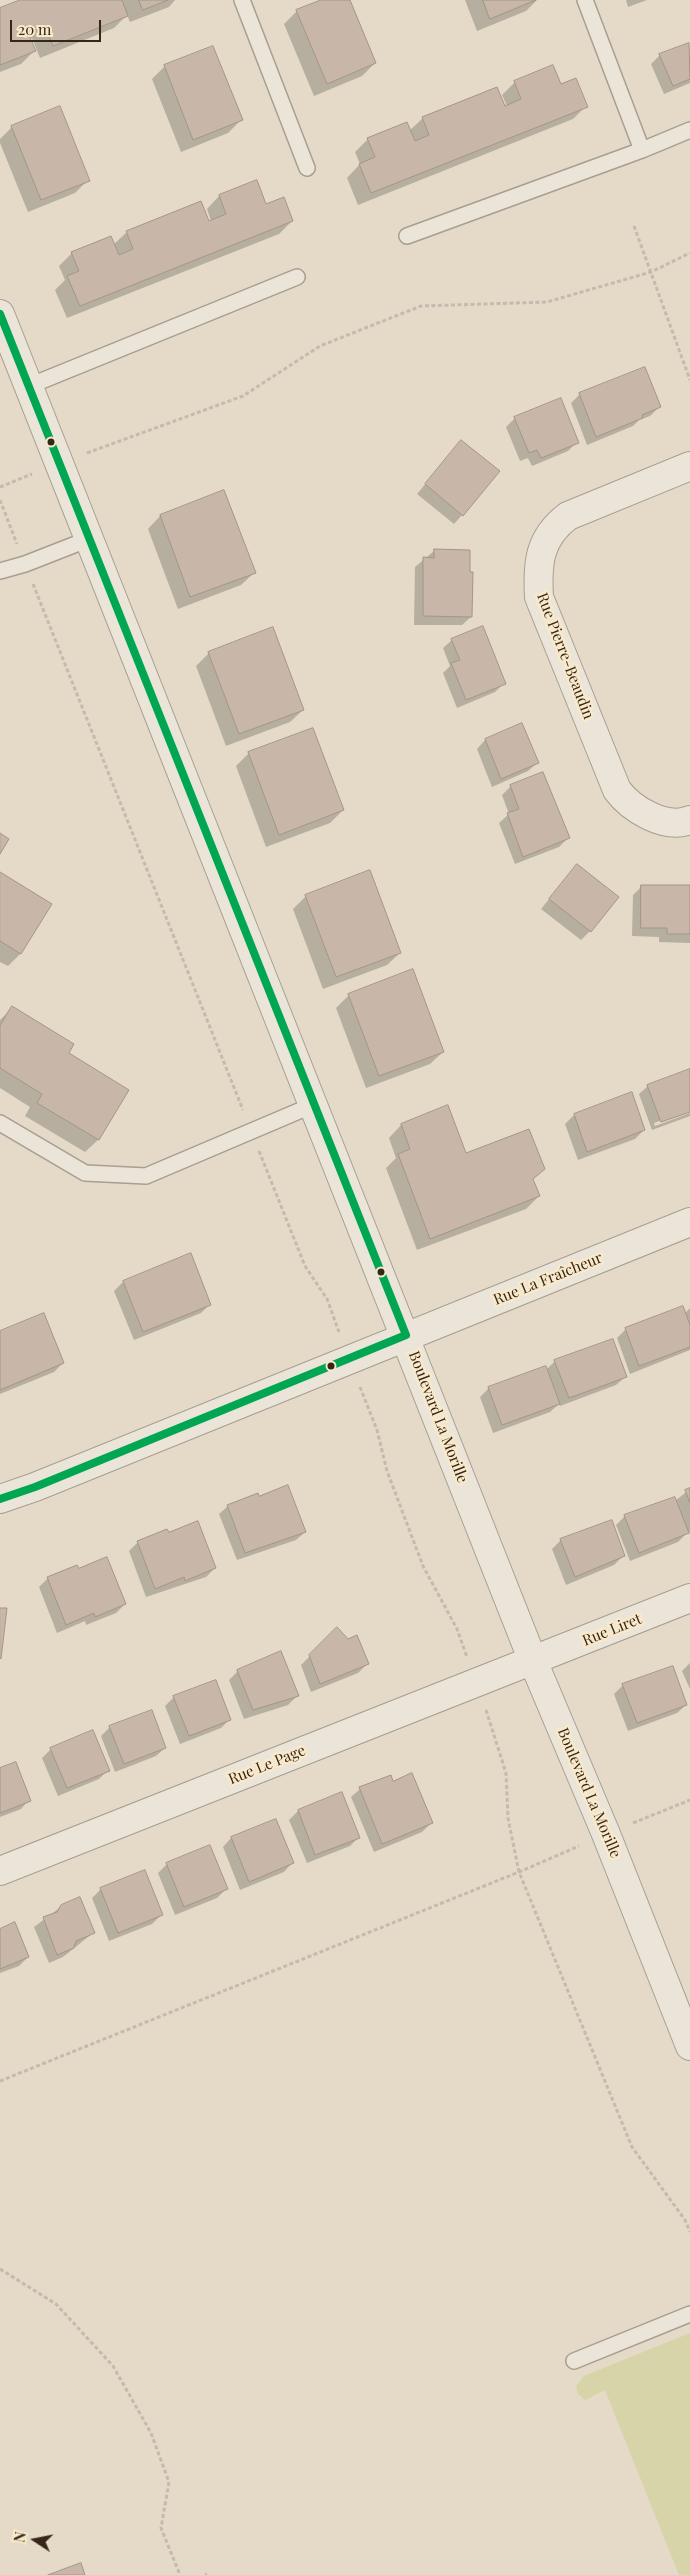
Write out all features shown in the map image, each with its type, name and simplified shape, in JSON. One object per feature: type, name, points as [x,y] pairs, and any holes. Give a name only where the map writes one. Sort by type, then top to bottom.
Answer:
[{"type":"street","name":"Boulevard La Morille","points":[[0,314],[534,1661],[606,1834],[690,2046]]},
{"type":"street","name":"Rue Pierre-Beaudin","points":[[690,466],[568,516],[553,527],[543,547],[537,568],[539,597],[617,790],[628,804],[655,818],[682,823],[690,820]]},
{"type":"street","name":"Rue La Fraîcheur","points":[[0,1499],[35,1487],[406,1335],[690,1222]]},
{"type":"street","name":"Rue Liret","points":[[534,1661],[690,1598]]},
{"type":"street","name":"Rue Le Page","points":[[0,1871],[534,1661]]},
{"type":"lane","points":[[242,0],[307,168]]},
{"type":"lane","points":[[585,0],[642,150]]},
{"type":"lane","points":[[407,236],[642,150],[690,130]]},
{"type":"lane","points":[[29,386],[297,277]]},
{"type":"lane","points":[[0,571],[25,564],[89,539]]},
{"type":"lane","points":[[0,1123],[85,1173],[146,1176],[313,1105]]},
{"type":"lane","points":[[574,2361],[690,2314]]},
{"type":"path","points":[[634,226],[690,380]]},
{"type":"path","points":[[0,487],[243,396],[320,346],[421,306],[547,302],[651,272],[690,253]]},
{"type":"path","points":[[0,2081],[519,1872],[690,1800]]},
{"type":"path","points":[[0,2269],[56,2304],[112,2366],[151,2433],[170,2482],[161,2528],[180,2575]]},
{"type":"shaded area","points":[[690,2333],[690,2575],[679,2575],[605,2390],[585,2400],[578,2394],[576,2386],[584,2376]]},
{"type":"building","points":[[20,0],[122,0],[128,16],[53,46],[45,26],[28,33],[36,51],[0,65],[0,8]]},
{"type":"building","points":[[139,0],[168,0],[143,10]]},
{"type":"building","points":[[321,0],[350,0],[376,63],[327,84],[296,10]]},
{"type":"building","points":[[483,0],[536,0],[490,19]]},
{"type":"building","points":[[689,43],[690,79],[673,86],[659,54]]},
{"type":"building","points":[[213,46],[243,120],[193,140],[164,65]]},
{"type":"building","points":[[553,65],[561,84],[576,78],[588,107],[371,193],[359,164],[375,157],[367,138],[407,122],[415,141],[429,135],[422,117],[497,87],[505,106],[521,99],[514,81]]},
{"type":"building","points":[[60,106],[90,181],[41,200],[11,126]]},
{"type":"building","points":[[257,180],[266,204],[284,197],[293,221],[80,306],[67,276],[79,271],[71,252],[111,236],[119,255],[133,249],[126,231],[201,201],[209,221],[226,214],[219,195]]},
{"type":"building","points":[[645,367],[661,407],[642,415],[643,418],[596,437],[579,393]]},
{"type":"building","points":[[561,398],[579,443],[541,458],[537,450],[529,453],[514,417]]},
{"type":"building","points":[[461,440],[500,471],[463,516],[425,484]]},
{"type":"building","points":[[224,490],[256,573],[190,597],[160,515]]},
{"type":"building","points":[[434,549],[470,550],[470,572],[473,572],[472,617],[423,616],[423,557],[434,558]]},
{"type":"building","points":[[483,626],[506,684],[466,700],[451,663],[460,660],[451,639]]},
{"type":"building","points":[[273,627],[304,710],[239,734],[208,652]]},
{"type":"building","points":[[522,723],[539,763],[501,779],[485,739]]},
{"type":"building","points":[[313,728],[344,810],[279,835],[248,752]]},
{"type":"building","points":[[543,772],[570,838],[523,857],[507,813],[519,809],[510,785]]},
{"type":"building","points":[[0,833],[9,839],[0,854]]},
{"type":"building","points":[[577,864],[619,897],[591,932],[549,899]]},
{"type":"building","points":[[370,870],[401,953],[336,977],[305,895]]},
{"type":"building","points":[[0,872],[52,904],[21,954],[0,941]]},
{"type":"building","points":[[641,885],[690,885],[690,934],[667,934],[667,928],[641,928]]},
{"type":"building","points":[[413,969],[444,1052],[379,1076],[348,994]]},
{"type":"building","points":[[12,1006],[74,1044],[69,1053],[129,1090],[99,1140],[37,1103],[42,1094],[0,1068],[0,1026]]},
{"type":"building","points":[[690,1069],[690,1112],[661,1122],[647,1085]]},
{"type":"building","points":[[632,1092],[645,1130],[587,1152],[574,1114]]},
{"type":"building","points":[[448,1105],[466,1153],[529,1129],[545,1169],[533,1179],[540,1196],[430,1239],[398,1154],[410,1149],[401,1124]]},
{"type":"building","points":[[191,1253],[211,1305],[143,1332],[123,1281]]},
{"type":"building","points":[[683,1306],[690,1325],[690,1347],[639,1366],[625,1328]]},
{"type":"building","points":[[44,1313],[64,1363],[0,1390],[0,1331]]},
{"type":"building","points":[[613,1339],[627,1377],[569,1398],[554,1360]]},
{"type":"building","points":[[546,1366],[560,1404],[502,1425],[488,1387]]},
{"type":"building","points":[[288,1485],[306,1532],[245,1553],[227,1505],[258,1493],[259,1496]]},
{"type":"building","points":[[690,1488],[690,1503],[685,1490]]},
{"type":"building","points":[[675,1497],[689,1533],[639,1553],[624,1515]]},
{"type":"building","points":[[612,1520],[625,1556],[575,1577],[560,1539]]},
{"type":"building","points":[[198,1521],[216,1568],[185,1581],[184,1577],[155,1589],[137,1541],[167,1529],[169,1532]]},
{"type":"building","points":[[107,1557],[126,1604],[95,1617],[94,1613],[66,1625],[47,1577],[77,1565],[79,1568]]},
{"type":"building","points":[[0,1608],[7,1608],[1,1659],[0,1658]]},
{"type":"building","points":[[337,1627],[348,1639],[357,1635],[369,1664],[320,1684],[309,1655]]},
{"type":"building","points":[[281,1651],[299,1696],[253,1710],[237,1670]]},
{"type":"building","points":[[673,1666],[687,1705],[637,1723],[622,1684]]},
{"type":"building","points":[[216,1680],[231,1720],[189,1736],[173,1696]]},
{"type":"building","points":[[152,1710],[166,1748],[124,1764],[109,1726]]},
{"type":"building","points":[[93,1730],[110,1771],[67,1788],[50,1748]]},
{"type":"building","points":[[16,1762],[31,1801],[0,1813],[0,1768]]},
{"type":"building","points":[[412,1773],[433,1823],[382,1844],[359,1787],[391,1775],[393,1781]]},
{"type":"building","points":[[342,1792],[360,1838],[315,1855],[298,1810]]},
{"type":"building","points":[[276,1819],[294,1863],[249,1882],[231,1837]]},
{"type":"building","points":[[210,1845],[228,1889],[184,1907],[166,1863]]},
{"type":"building","points":[[145,1870],[163,1915],[118,1933],[100,1888]]},
{"type":"building","points":[[80,1897],[95,1933],[76,1941],[74,1948],[57,1955],[43,1917],[57,1912],[61,1905]]},
{"type":"building","points":[[15,1922],[29,1957],[0,1969],[0,1929]]},
{"type":"building","points":[[81,2563],[85,2575],[48,2575]]},
{"type":"transit line","points":[[0,314],[406,1335],[35,1487],[0,1499]]}]
